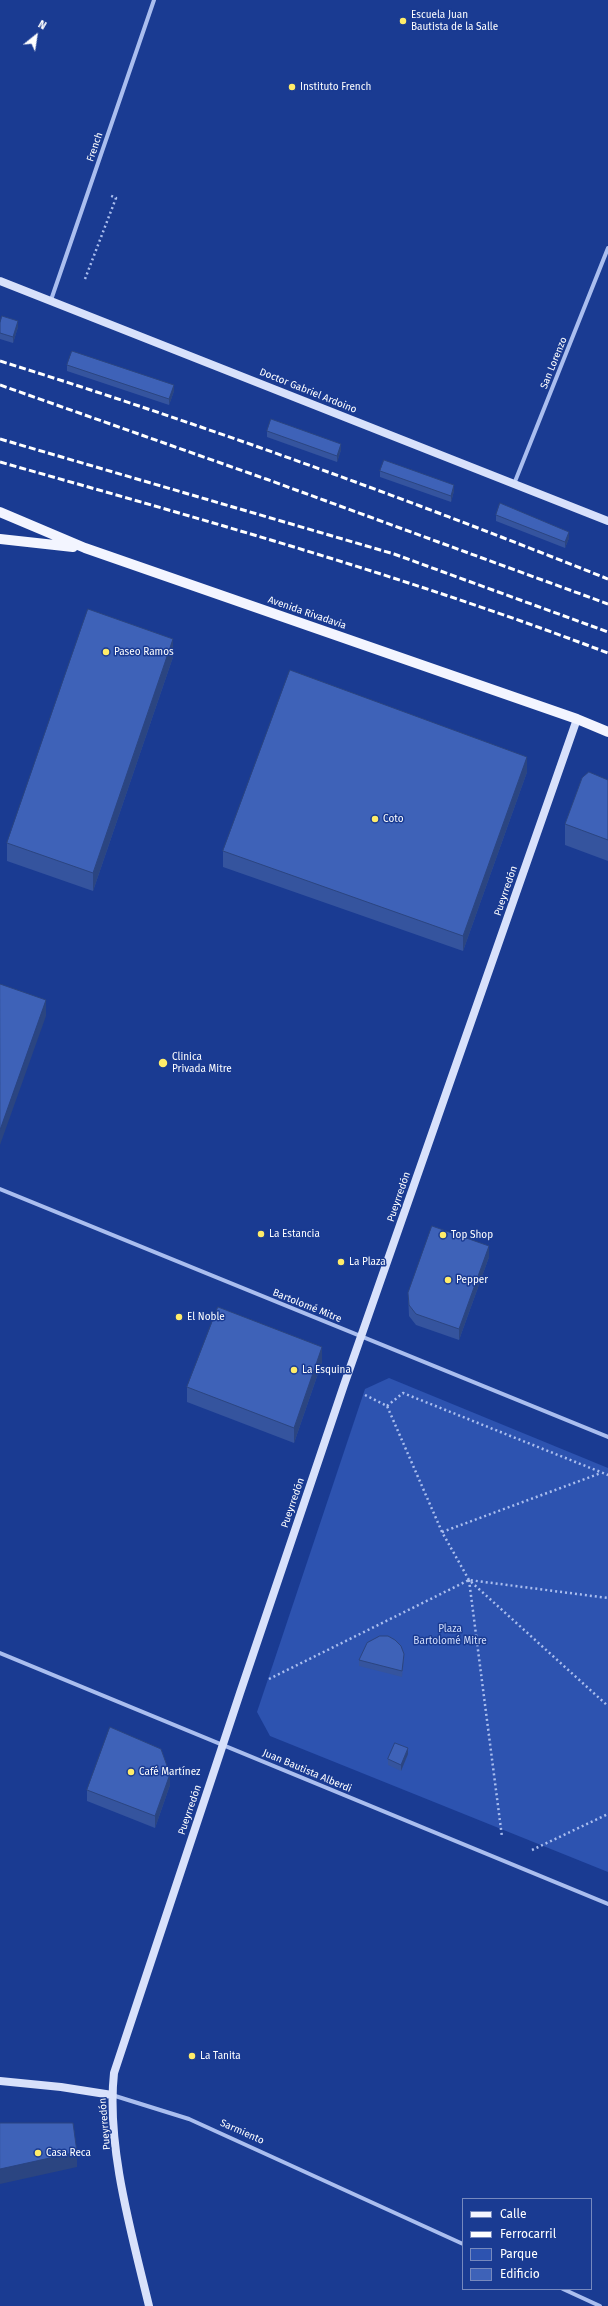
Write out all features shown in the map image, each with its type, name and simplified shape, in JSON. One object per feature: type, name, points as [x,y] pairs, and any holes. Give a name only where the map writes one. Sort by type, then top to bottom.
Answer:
[{"type":"main road","name":"Avenida Rivadavia","points":[[0,512],[84,548],[577,719],[608,732]]},
{"type":"main road","points":[[0,539],[84,548]]},
{"type":"street","name":"French","points":[[51,300],[154,0]]},
{"type":"street","name":"San Lorenzo","points":[[514,484],[608,248]]},
{"type":"street","name":"Doctor Gabriel Ardoino","points":[[0,281],[608,521]]},
{"type":"street","name":"Pueyrredón","points":[[149,2306],[127,2211],[117,2155],[112,2095],[114,2073],[126,2032],[344,1385],[577,719]]},
{"type":"street","name":"Bartolomé Mitre","points":[[0,1189],[608,1437]]},
{"type":"street","name":"Juan Bautista Alberdi","points":[[0,1653],[608,1904]]},
{"type":"street","name":"Sarmiento","points":[[0,2081],[61,2087],[112,2095],[189,2119],[462,2244]]},
{"type":"street","points":[[565,2290],[600,2306]]},
{"type":"path","points":[[85,279],[116,198]]},
{"type":"path","points":[[344,1385],[387,1406],[442,1532],[469,1580],[608,1706]]},
{"type":"path","points":[[387,1406],[403,1393],[608,1476]]},
{"type":"path","points":[[442,1532],[602,1473]]},
{"type":"path","points":[[469,1580],[506,1862],[608,1814]]},
{"type":"path","points":[[240,1693],[469,1580],[608,1598]]},
{"type":"green space","name":"Plaza Bartolomé Mitre","points":[[389,1378],[608,1468],[608,1872],[270,1736],[257,1712],[365,1389]]},
{"type":"building","points":[[2,316],[18,321],[13,337],[0,333]]},
{"type":"building","points":[[72,351],[174,385],[169,399],[67,365]]},
{"type":"building","points":[[271,419],[341,444],[337,456],[267,431]]},
{"type":"building","points":[[384,460],[454,485],[451,496],[380,471]]},
{"type":"building","points":[[500,503],[569,532],[565,542],[496,515]]},
{"type":"building","points":[[88,609],[173,639],[93,873],[7,843]]},
{"type":"building","name":"Coto","points":[[290,670],[527,757],[463,936],[223,851]]},
{"type":"building","points":[[589,772],[608,780],[608,840],[565,824],[582,778]]},
{"type":"building","points":[[0,984],[46,1000],[0,1130]]},
{"type":"building","name":"Pepper","points":[[432,1226],[489,1246],[459,1329],[416,1314],[409,1305],[408,1293]]},
{"type":"building","points":[[218,1307],[322,1347],[294,1428],[187,1387]]},
{"type":"building","points":[[380,1636],[388,1636],[401,1646],[404,1654],[402,1671],[359,1660],[367,1643]]},
{"type":"building","name":"Café Martínez","points":[[110,1727],[161,1749],[170,1774],[155,1816],[87,1790]]},
{"type":"building","points":[[395,1743],[408,1748],[401,1765],[388,1759]]},
{"type":"building","points":[[0,2123],[73,2123],[77,2152],[0,2169]]},
{"type":"railway","points":[[0,361],[77,385],[306,464],[457,520],[608,579]]},
{"type":"railway","points":[[0,385],[266,479],[608,604]]},
{"type":"railway","points":[[0,439],[394,554],[608,632]]},
{"type":"railway","points":[[0,462],[230,528],[382,574],[533,625],[608,653]]},
{"type":"place","name":"Escuela Juan Bautista de la Salle","points":[[403,21]]},
{"type":"place","name":"Instituto French","points":[[292,87]]},
{"type":"place","name":"Paseo Ramos","points":[[106,652]]},
{"type":"place","name":"Coto","points":[[375,819]]},
{"type":"place","name":"Clinica Privada Mitre","points":[[163,1063]]},
{"type":"place","name":"La Estancia","points":[[261,1234]]},
{"type":"place","name":"Top Shop","points":[[443,1235]]},
{"type":"place","name":"La Plaza","points":[[341,1262]]},
{"type":"place","name":"Pepper","points":[[448,1280]]},
{"type":"place","name":"El Noble","points":[[179,1317]]},
{"type":"place","name":"La Esquina","points":[[294,1370]]},
{"type":"place","name":"Café Martínez","points":[[131,1772]]},
{"type":"place","name":"La Tanita","points":[[192,2056]]},
{"type":"place","name":"Casa Reca","points":[[38,2153]]}]
